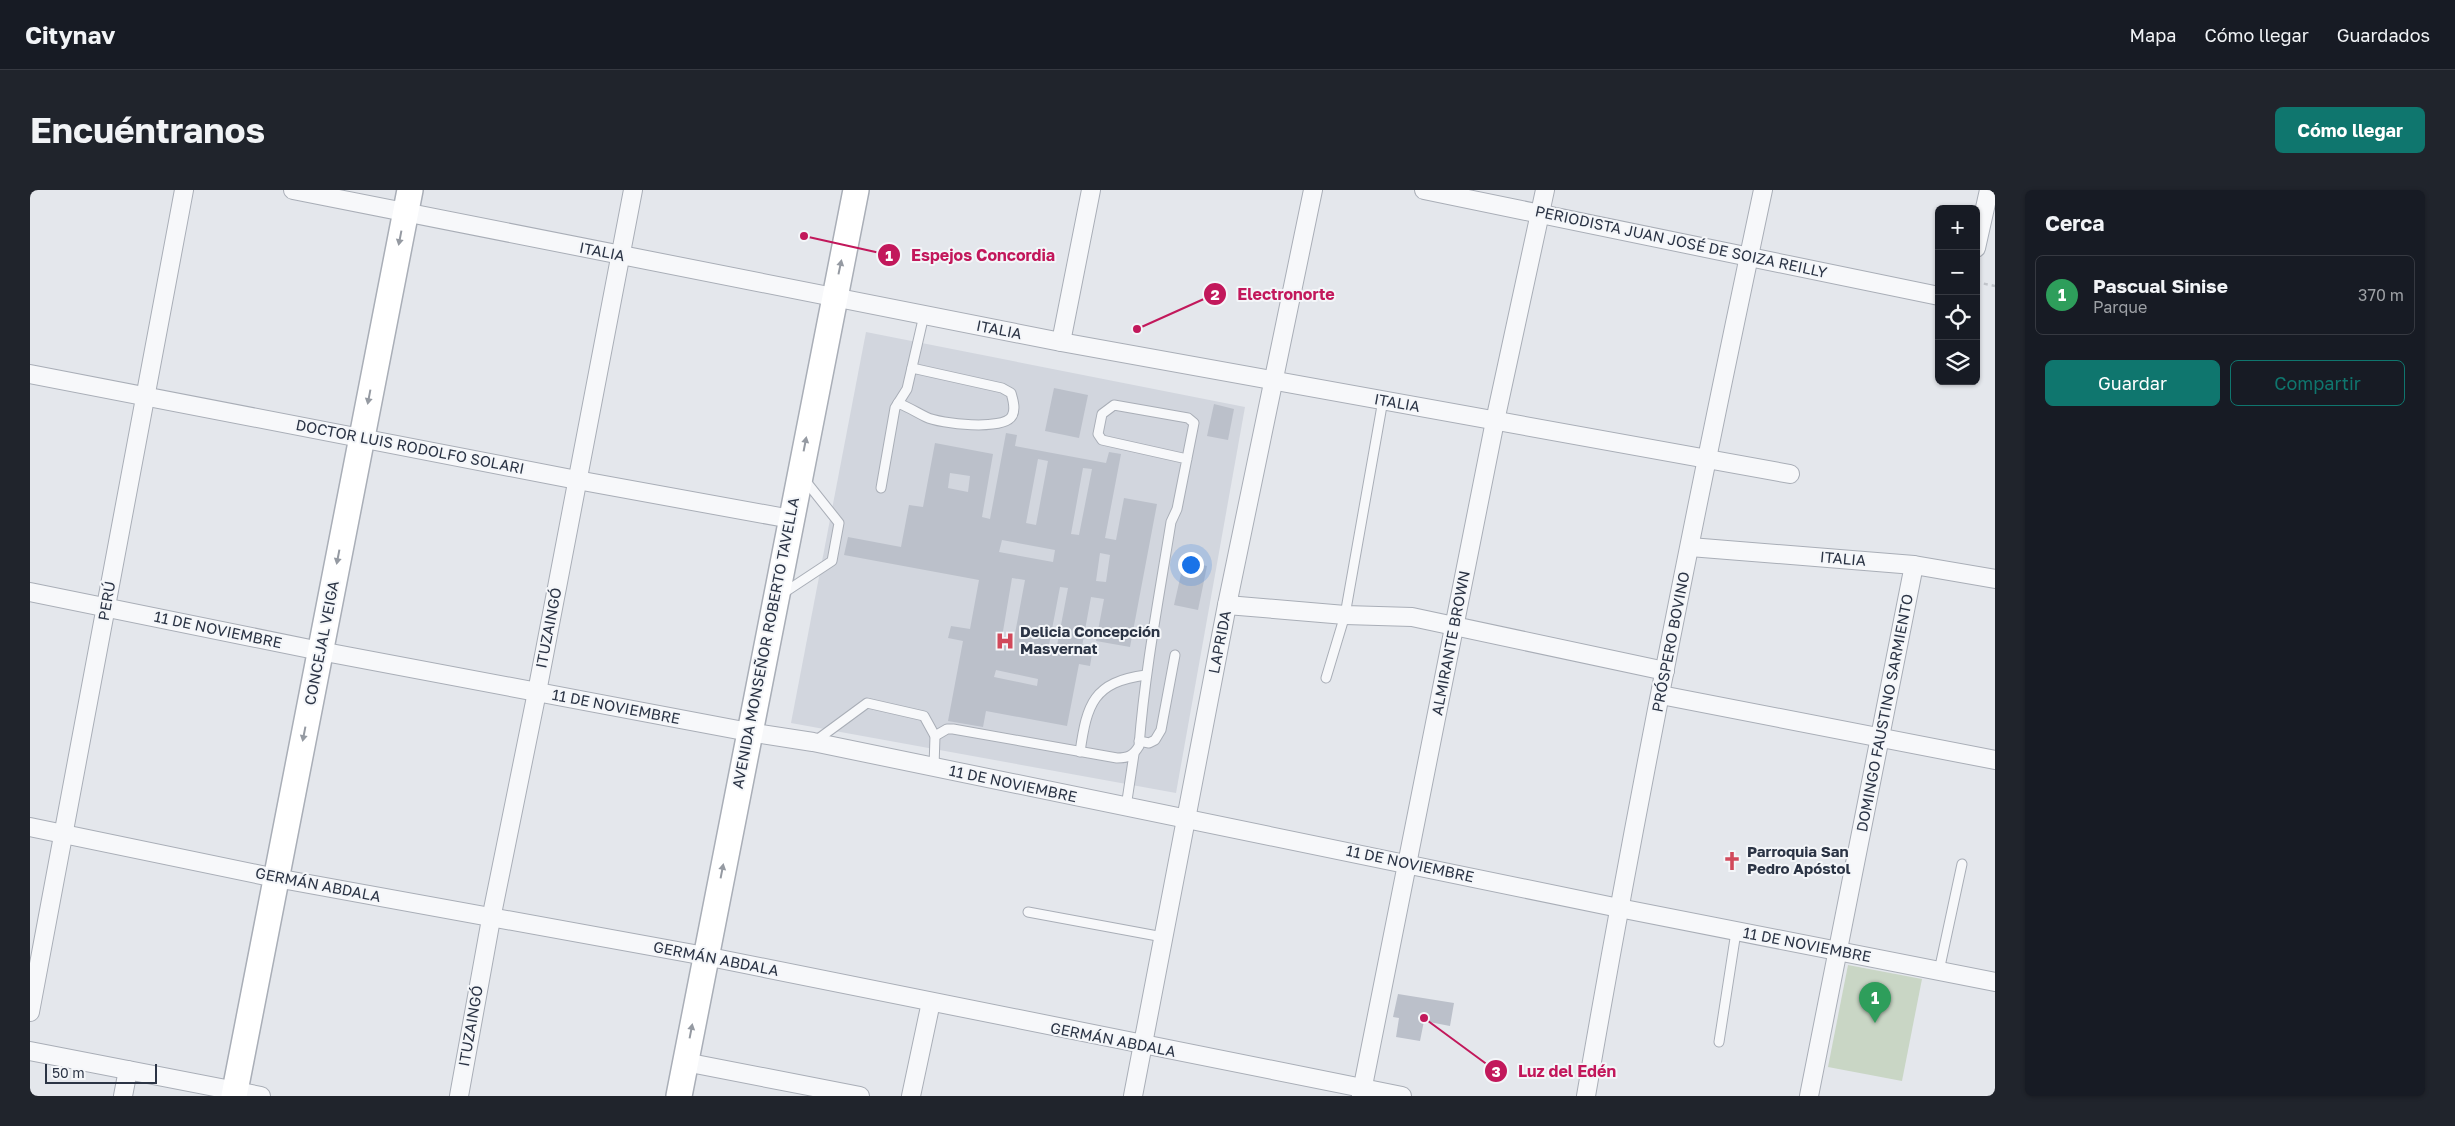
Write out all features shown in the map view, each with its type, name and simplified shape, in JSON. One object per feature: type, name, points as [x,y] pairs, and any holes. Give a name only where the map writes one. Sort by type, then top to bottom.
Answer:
[{"type":"main road","name":"AVENIDA MONSEÑOR ROBERTO TAVELLA","points":[[679,1096],[748,732],[856,190]]},
{"type":"main road","name":"CONCEJAL VEIGA","points":[[235,1093],[408,201]]},
{"type":"street","name":"PERÚ","points":[[30,1012],[184,190]]},
{"type":"street","name":"ITALIA","points":[[293,190],[408,201],[619,255],[1061,342],[1790,474]]},
{"type":"street","name":"ITUZAINGÓ","points":[[458,1096],[633,190]]},
{"type":"street","points":[[1061,342],[1091,190]]},
{"type":"street","name":"LAPRIDA","points":[[1133,1096],[1227,605],[1313,190]]},
{"type":"street","name":"PERIODISTA JUAN JOSÉ DE SOIZA REILLY","points":[[1424,190],[1935,295]]},
{"type":"street","name":"ALMIRANTE BROWN","points":[[1362,1092],[1495,421],[1545,190]]},
{"type":"street","name":"PRÓSPERO BOVINO","points":[[1586,1096],[1619,908],[1665,671],[1763,190]]},
{"type":"street","points":[[1980,230],[1989,190]]},
{"type":"street","name":"DOCTOR LUIS RODOLFO SOLARI","points":[[30,374],[576,480],[791,519]]},
{"type":"street","name":"ITALIA","points":[[1690,547],[1914,565],[1995,579]]},
{"type":"street","name":"DOMINGO FAUSTINO SARMIENTO","points":[[1809,1096],[1914,565]]},
{"type":"street","name":"11 DE NOVIEMBRE","points":[[30,592],[320,651],[748,732],[813,742],[1736,932],[1995,982]]},
{"type":"street","points":[[1227,605],[1346,615],[1412,617],[1665,671]]},
{"type":"street","points":[[1661,695],[1995,760]]},
{"type":"street","name":"GERMÁN ABDALA","points":[[30,827],[276,878],[491,919],[705,956],[1362,1092],[1402,1096]]},
{"type":"street","points":[[911,1096],[931,1002]]},
{"type":"street","points":[[30,1051],[235,1093],[261,1096]]},
{"type":"street","points":[[685,1062],[860,1096]]},
{"type":"street","points":[[123,1096],[128,1070]]},
{"type":"lane","points":[[881,488],[895,408],[907,389],[924,315]]},
{"type":"lane","points":[[898,404],[919,411],[926,417],[979,427],[1006,421],[1012,415],[1014,403],[1011,393],[1002,388],[912,368]]},
{"type":"lane","points":[[1326,678],[1346,615],[1383,400]]},
{"type":"lane","points":[[1126,806],[1134,754],[1139,741],[1146,675],[1171,522],[1177,509],[1187,459],[1194,423],[1188,418],[1119,404],[1106,409],[1102,414],[1098,434],[1102,440],[1187,459]]},
{"type":"lane","points":[[775,598],[832,561],[839,523],[800,474]]},
{"type":"lane","points":[[1139,741],[1149,743],[1155,740],[1161,730],[1175,655]]},
{"type":"lane","points":[[1080,752],[1085,716],[1090,704],[1117,680],[1146,675]]},
{"type":"lane","points":[[813,742],[867,703],[924,716],[935,736],[934,767]]},
{"type":"lane","points":[[935,736],[946,729],[953,729],[1117,758],[1134,754]]},
{"type":"lane","points":[[1939,971],[1962,864]]},
{"type":"lane","points":[[1028,912],[1163,937]]},
{"type":"lane","points":[[1719,1042],[1736,932]]},
{"type":"path","points":[[1980,283],[1995,286]]},
{"type":"shaded area","name":"Delicia Concepción Masvernat","points":[[866,332],[1245,407],[1176,793],[791,723]]},
{"type":"green space","points":[[1848,965],[1922,979],[1902,1081],[1828,1067]]},
{"type":"building","points":[[1054,388],[1088,395],[1079,438],[1045,431]]},
{"type":"building","points":[[1214,404],[1234,409],[1228,440],[1207,436]]},
{"type":"building","points":[[1006,433],[1017,435],[1015,446],[1106,463],[1109,452],[1121,454],[1105,538],[1116,540],[1124,498],[1157,504],[1130,647],[1096,641],[1104,599],[1091,597],[1081,652],[1092,654],[1090,666],[1079,664],[1067,726],[986,711],[983,727],[948,721],[963,641],[948,638],[951,626],[970,629],[979,580],[844,555],[848,537],[901,547],[909,505],[923,507],[935,443],[993,454],[982,517],[990,519]],"holes":[[[1038,459],[1048,461],[1036,525],[1026,523]],[[1083,468],[1092,469],[1079,535],[1071,534]],[[950,473],[970,476],[968,492],[948,488]],[[1002,540],[1055,550],[1053,562],[999,552]],[[1100,553],[1110,555],[1106,582],[1096,581]],[[1012,578],[1025,580],[1014,639],[1002,637]],[[1060,587],[1068,588],[1057,646],[1049,645]],[[996,670],[1038,679],[1037,686],[994,677]]]},
{"type":"building","points":[[1184,561],[1207,566],[1198,610],[1174,605]]},
{"type":"building","points":[[1398,994],[1454,1003],[1450,1026],[1424,1021],[1420,1041],[1396,1037],[1399,1018],[1393,1017]]},
{"type":"place","name":"Espejos Concordia","points":[[804,236]]},
{"type":"place","name":"Electronorte","points":[[1137,329]]},
{"type":"place","name":"Delicia Concepción Masvernat","points":[[1005,641]]},
{"type":"place","name":"Parroquia San Pedro Apóstol","points":[[1732,861]]},
{"type":"place","name":"Luz del Edén","points":[[1424,1018]]},
{"type":"place","name":"Pascual Sinise","points":[[1875,1023]]}]
